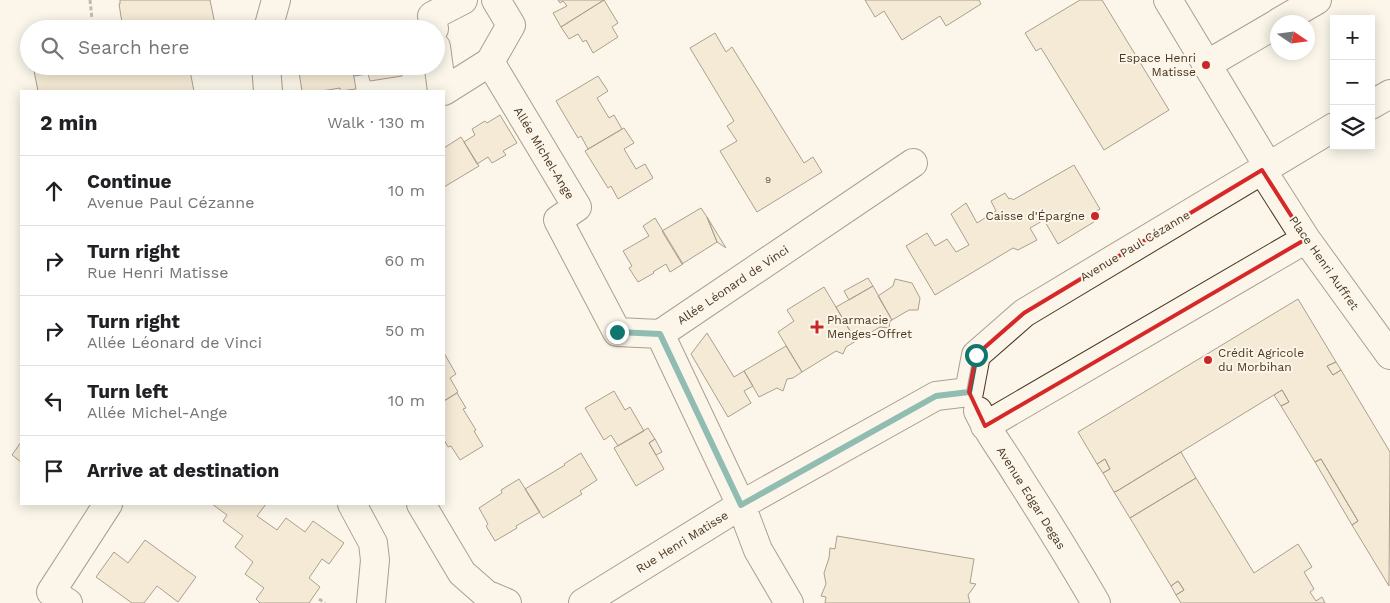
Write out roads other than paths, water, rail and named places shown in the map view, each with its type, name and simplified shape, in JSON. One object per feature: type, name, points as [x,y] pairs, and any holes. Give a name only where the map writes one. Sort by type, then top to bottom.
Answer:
[{"type":"street","points":[[270,20],[276,0]]},
{"type":"street","points":[[433,20],[432,16],[463,0]]},
{"type":"street","points":[[445,90],[490,62],[511,25],[496,0]]},
{"type":"street","name":"Place Henri Auffret","points":[[1168,0],[1306,239],[1390,355]]},
{"type":"street","points":[[1292,15],[1317,0]]},
{"type":"street","points":[[1206,65],[1270,28]]},
{"type":"street","name":"Allée Michel-Ange","points":[[490,62],[576,207],[558,220],[617,332],[660,334]]},
{"type":"street","points":[[267,75],[268,90]]},
{"type":"street","points":[[440,75],[443,90]]},
{"type":"street","points":[[1375,103],[1390,94]]},
{"type":"street","name":"Avenue Paul Cézanne","points":[[969,392],[976,355],[1024,312],[1330,129]]},
{"type":"street","name":"Allée Léonard de Vinci","points":[[660,334],[913,163]]},
{"type":"street","points":[[985,426],[1306,239]]},
{"type":"street","points":[[660,334],[741,505],[758,550],[789,603]]},
{"type":"street","name":"Avenue Edgar Degas","points":[[969,392],[985,426],[1021,479],[1096,603]]},
{"type":"street","name":"Rue Henri Matisse","points":[[583,603],[741,505],[936,396],[969,392]]},
{"type":"street","points":[[68,603],[51,592],[107,505]]},
{"type":"street","points":[[353,505],[373,543],[375,560],[371,603]]},
{"type":"street","points":[[422,505],[462,573],[486,594],[507,603]]},
{"type":"place","name":"Espace Henri Matisse","points":[[1206,65]]},
{"type":"place","name":"Caisse d'Épargne","points":[[1095,216]]},
{"type":"place","name":"Pharmacie Menges-Offret","points":[[817,327]]},
{"type":"place","name":"Crédit Agricole du Morbihan","points":[[1208,360]]}]
